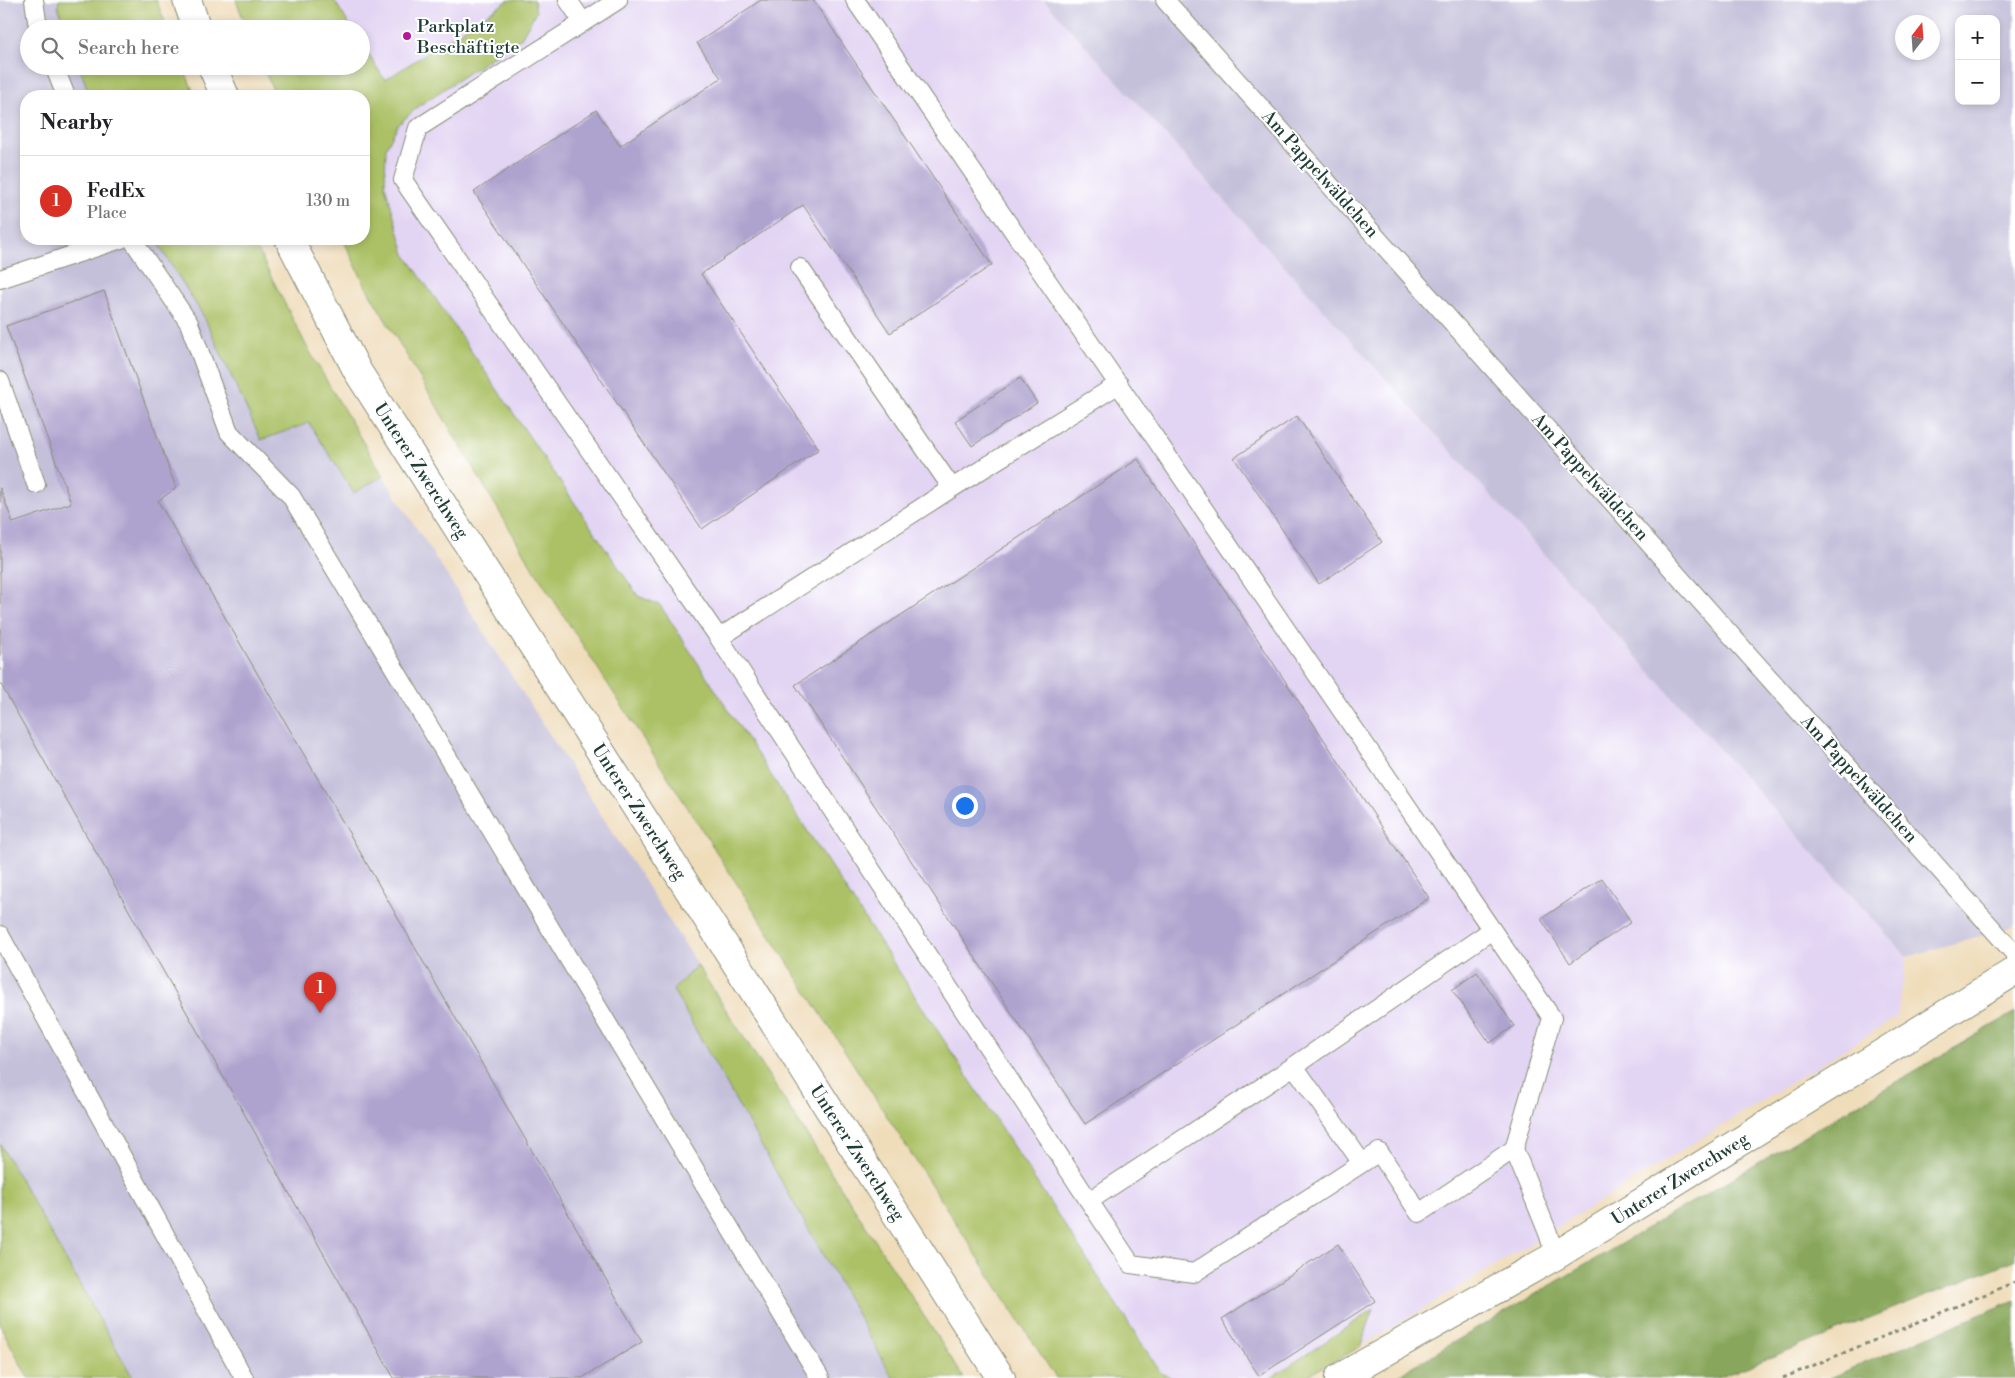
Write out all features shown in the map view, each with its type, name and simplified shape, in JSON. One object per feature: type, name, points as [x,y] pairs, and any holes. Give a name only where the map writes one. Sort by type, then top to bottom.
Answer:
[{"type":"street","points":[[187,0],[194,20]]},
{"type":"street","points":[[216,75],[222,90]]},
{"type":"street","name":"Unterer Zwerchweg","points":[[293,245],[358,372],[1001,1378]]},
{"type":"street","name":"Unterer Zwerchweg","points":[[1339,1378],[1555,1256],[2015,971]]},
{"type":"lane","points":[[34,0],[37,20]]},
{"type":"lane","points":[[568,0],[582,22]]},
{"type":"lane","points":[[618,0],[418,128],[403,180],[719,638],[1131,1264],[1194,1273],[1379,1152],[1419,1212],[1514,1149]]},
{"type":"lane","points":[[855,0],[1552,1018],[1514,1149],[1548,1233],[1555,1256]]},
{"type":"lane","name":"Am Pappelwäldchen","points":[[1165,0],[2015,954]]},
{"type":"lane","points":[[58,75],[64,90]]},
{"type":"lane","points":[[0,279],[103,245]]},
{"type":"lane","points":[[136,245],[189,323],[229,432],[291,496],[820,1378]]},
{"type":"lane","points":[[800,268],[952,488]]},
{"type":"lane","points":[[0,381],[36,484]]},
{"type":"lane","points":[[719,638],[952,488],[1119,384]]},
{"type":"lane","points":[[1089,1201],[1294,1066],[1492,930]]},
{"type":"lane","points":[[0,935],[244,1378]]},
{"type":"lane","points":[[1294,1066],[1362,1163]]},
{"type":"path","points":[[1783,1378],[2015,1282]]},
{"type":"shaded area","points":[[0,0],[156,0],[164,20],[20,20],[20,75],[187,75],[193,90],[20,90],[20,245],[255,245],[307,347],[383,476],[964,1378],[133,1378],[0,1144]]},
{"type":"shaded area","points":[[236,0],[1044,0],[1907,957],[1897,1017],[1548,1233],[1360,1347],[1303,1378],[1056,1378],[531,565],[366,287],[346,245],[370,245],[370,90],[273,90],[266,75],[370,75],[370,20],[244,20]]},
{"type":"shaded area","points":[[1044,0],[2015,0],[2015,923],[2011,927],[1907,957]]},
{"type":"green space","points":[[59,0],[156,0],[164,20],[63,20],[58,7]]},
{"type":"green space","points":[[236,0],[334,0],[346,20],[244,20]]},
{"type":"green space","points":[[509,0],[534,0],[536,12],[521,38],[420,105],[398,125],[386,148],[385,185],[405,254],[638,596],[660,605],[1161,1373],[1172,1378],[1056,1378],[531,565],[366,287],[346,245],[370,245],[370,90],[273,90],[266,75],[370,75],[370,57],[385,80]]},
{"type":"green space","points":[[82,75],[187,75],[193,90],[88,90]]},
{"type":"green space","points":[[159,245],[255,245],[307,347],[383,476],[354,493],[309,423],[261,440],[204,317]]},
{"type":"green space","points":[[697,965],[964,1378],[893,1378],[673,990]]},
{"type":"green space","points":[[2015,1012],[2015,1260],[1719,1378],[1393,1378]]},
{"type":"green space","points":[[0,1144],[133,1378],[28,1378],[0,1325]]},
{"type":"green space","points":[[2015,1300],[2015,1378],[1829,1378]]},
{"type":"green space","points":[[1374,1309],[1360,1347],[1303,1378],[1271,1378]]},
{"type":"building","points":[[761,0],[813,0],[992,265],[890,333],[803,205],[701,274],[819,449],[702,529],[474,192],[596,110],[620,146],[721,78],[697,43]]},
{"type":"building","points":[[104,291],[176,488],[158,501],[642,1342],[582,1378],[394,1378],[0,683],[0,488],[13,523],[71,503],[6,326]]},
{"type":"building","points":[[1020,378],[1037,403],[972,446],[955,421]]},
{"type":"building","points":[[1297,416],[1382,542],[1319,584],[1234,458]]},
{"type":"building","points":[[1138,459],[1429,898],[1085,1124],[795,685]]},
{"type":"building","points":[[1602,878],[1631,922],[1570,963],[1541,919]]},
{"type":"building","points":[[1477,972],[1514,1026],[1490,1043],[1452,990]]},
{"type":"building","points":[[1338,1244],[1375,1301],[1259,1376],[1222,1319]]},
{"type":"place","name":"Parkplatz Beschäftigte","points":[[407,36]]},
{"type":"place","name":"FedEx","points":[[320,1013]]}]
